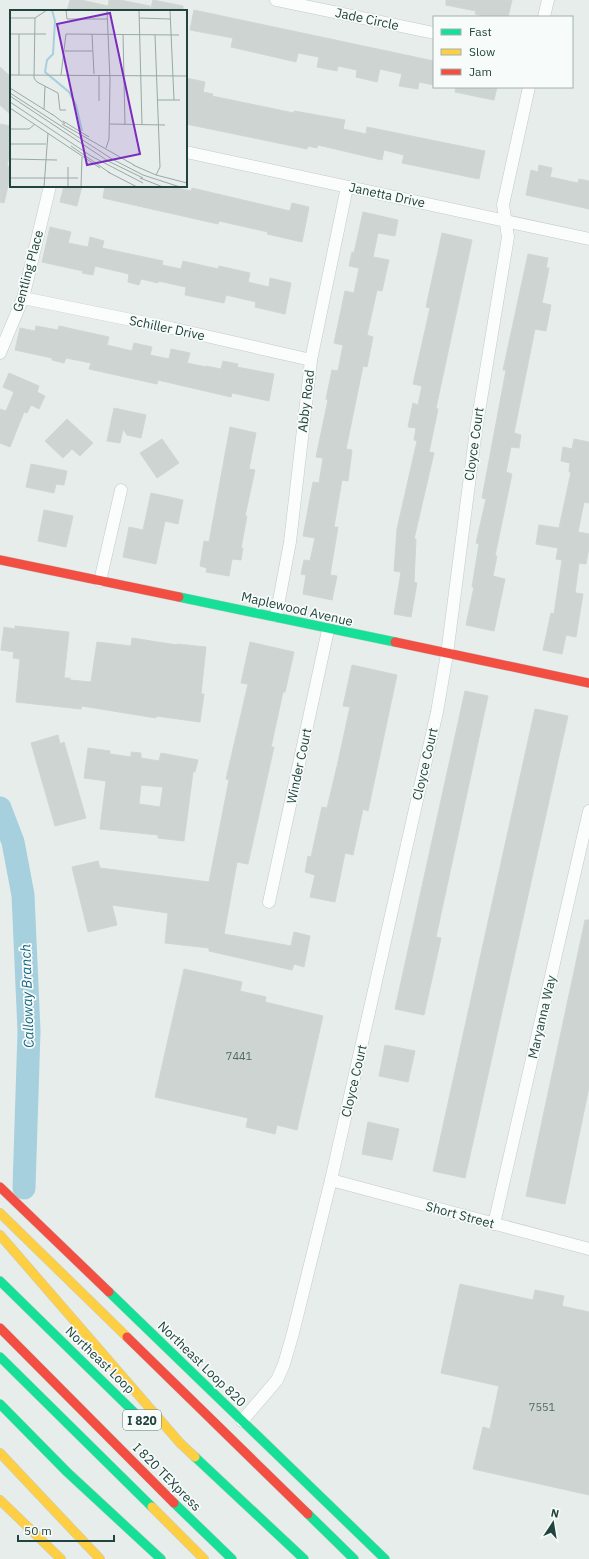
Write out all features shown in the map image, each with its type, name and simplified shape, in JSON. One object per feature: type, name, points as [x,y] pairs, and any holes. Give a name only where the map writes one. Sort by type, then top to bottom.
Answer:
[{"type":"main road","name":"Maplewood Avenue","points":[[0,560],[276,616],[328,630],[589,683]]},
{"type":"main road","name":"Northeast Loop 820","points":[[0,1187],[385,1559]]},
{"type":"main road","points":[[0,1213],[354,1559]]},
{"type":"main road","points":[[0,1236],[180,1444],[304,1559]]},
{"type":"main road","name":"Northeast Loop","points":[[0,1281],[152,1429]]},
{"type":"main road","name":"I 820 TEXpress","points":[[0,1328],[186,1515],[232,1559]]},
{"type":"main road","points":[[0,1356],[204,1559]]},
{"type":"main road","points":[[0,1404],[67,1472],[161,1559]]},
{"type":"main road","points":[[0,1453],[100,1559]]},
{"type":"main road","points":[[0,1500],[61,1559]]},
{"type":"street","name":"Jade Circle","points":[[276,0],[433,33]]},
{"type":"street","points":[[544,16],[548,0]]},
{"type":"street","name":"Cloyce Court","points":[[242,1421],[272,1388],[284,1364],[332,1180],[437,712],[447,654],[476,430],[508,237],[503,205],[529,88]]},
{"type":"street","name":"Janetta Drive","points":[[187,152],[589,239]]},
{"type":"street","name":"Gentling Place","points":[[0,353],[23,298],[50,187]]},
{"type":"street","name":"Abby Road","points":[[276,616],[290,542],[311,360],[347,187]]},
{"type":"street","name":"Schiller Drive","points":[[23,298],[171,328],[311,360]]},
{"type":"street","points":[[100,581],[121,490]]},
{"type":"street","name":"Winder Court","points":[[269,902],[328,630]]},
{"type":"street","name":"Maryanna Way","points":[[494,1224],[589,811]]},
{"type":"street","name":"Short Street","points":[[332,1180],[589,1250]]},
{"type":"building","points":[[70,0],[81,0],[108,6],[109,0],[120,0],[150,6],[150,10],[67,10]]},
{"type":"building","points":[[153,0],[183,6],[183,10],[150,10]]},
{"type":"building","points":[[446,0],[512,0],[508,16],[484,16],[475,14],[476,11],[446,5]]},
{"type":"building","points":[[194,10],[433,61],[433,85],[419,82],[418,89],[399,86],[402,74],[380,69],[377,82],[356,77],[357,70],[338,66],[337,71],[317,67],[319,57],[298,53],[296,62],[231,47],[233,38],[190,30]]},
{"type":"building","points":[[0,67],[10,76],[10,114],[0,105]]},
{"type":"building","points":[[187,78],[205,82],[203,92],[213,94],[212,96],[294,113],[294,111],[345,120],[343,129],[366,134],[367,127],[485,151],[479,179],[402,163],[404,155],[384,150],[382,160],[318,145],[317,148],[308,146],[307,149],[187,124]]},
{"type":"building","points":[[456,88],[497,88],[494,100],[455,92]]},
{"type":"building","points":[[0,124],[10,126],[10,150],[7,166],[10,167],[10,177],[4,203],[0,202]]},
{"type":"building","points":[[539,165],[552,168],[550,177],[578,183],[579,179],[589,181],[589,209],[526,195],[531,170],[538,172]]},
{"type":"building","points":[[64,187],[82,187],[77,206],[60,202]]},
{"type":"building","points":[[105,187],[172,187],[191,191],[192,188],[290,211],[292,203],[309,207],[302,242],[267,234],[268,232],[219,221],[218,224],[103,198]]},
{"type":"building","points":[[363,212],[398,220],[395,236],[378,233],[373,257],[389,260],[382,291],[377,290],[367,335],[373,337],[367,367],[363,366],[346,449],[352,450],[348,481],[342,480],[334,527],[338,527],[330,575],[337,576],[332,600],[303,594],[306,575],[301,574],[304,560],[310,561],[315,538],[303,536],[313,482],[319,483],[323,458],[316,457],[328,400],[326,399],[332,370],[338,371],[343,345],[334,343],[345,291],[354,293],[359,268],[349,266],[352,252],[354,253]]},
{"type":"building","points":[[50,227],[71,232],[68,243],[88,247],[90,237],[104,241],[102,248],[163,261],[162,265],[181,269],[183,261],[218,269],[219,266],[250,273],[248,282],[269,287],[270,278],[291,283],[285,314],[255,307],[256,302],[226,295],[224,303],[185,295],[186,287],[158,281],[158,283],[141,279],[139,285],[128,282],[129,274],[95,266],[93,275],[82,273],[83,271],[42,262]]},
{"type":"building","points":[[442,233],[472,240],[436,408],[438,409],[429,452],[434,453],[414,539],[416,539],[414,582],[417,583],[411,617],[394,614],[401,572],[394,571],[397,529],[417,441],[414,440],[416,428],[408,427],[413,403],[418,405],[422,386],[413,384],[430,308],[426,307]]},
{"type":"building","points":[[528,254],[548,258],[546,268],[549,268],[542,303],[551,305],[546,331],[535,329],[514,433],[521,435],[519,448],[511,447],[506,472],[512,474],[495,556],[497,556],[493,576],[505,579],[494,631],[466,625],[474,587],[472,587],[479,544],[476,543],[486,499],[482,498],[506,370],[503,370]]},
{"type":"building","points":[[36,326],[58,330],[59,326],[109,337],[107,345],[132,351],[134,343],[152,347],[150,355],[169,359],[171,349],[190,353],[187,363],[206,367],[221,369],[223,361],[238,364],[237,367],[274,374],[269,401],[232,393],[231,397],[158,380],[157,384],[89,369],[91,363],[66,358],[64,363],[52,360],[52,358],[15,350],[20,328],[35,331]]},
{"type":"building","points":[[9,373],[39,386],[37,392],[45,396],[39,409],[31,405],[27,413],[24,412],[10,447],[0,443],[0,409],[6,411],[14,392],[3,387]]},
{"type":"building","points":[[114,408],[146,415],[141,438],[127,435],[123,429],[120,443],[107,441]]},
{"type":"building","points":[[67,419],[93,443],[80,456],[72,449],[63,458],[45,441]]},
{"type":"building","points":[[230,427],[256,433],[249,469],[255,470],[245,516],[247,516],[241,548],[243,548],[241,560],[232,559],[229,576],[206,572],[207,568],[200,566],[204,541],[209,542]]},
{"type":"building","points":[[162,439],[179,463],[157,478],[140,453]]},
{"type":"building","points":[[574,439],[589,442],[589,503],[584,502],[578,532],[589,534],[589,548],[586,564],[579,563],[575,593],[583,594],[576,637],[566,635],[562,654],[543,650],[551,613],[554,614],[562,560],[556,559],[558,548],[536,544],[539,525],[559,528],[571,472],[569,472],[570,463],[561,461],[563,447],[572,449]]},
{"type":"building","points":[[31,464],[67,471],[64,485],[56,484],[54,493],[26,487]]},
{"type":"building","points":[[151,493],[183,500],[178,524],[165,521],[156,564],[123,557],[129,527],[143,530]]},
{"type":"building","points":[[44,510],[73,516],[66,547],[38,541]]},
{"type":"building","points":[[15,626],[69,632],[64,678],[70,678],[70,680],[91,682],[97,642],[131,646],[132,638],[177,645],[206,647],[201,694],[204,694],[200,722],[156,716],[156,718],[82,706],[81,709],[16,702],[20,659],[13,658],[14,652],[1,650],[4,627],[15,629]]},
{"type":"building","points":[[250,642],[294,652],[285,692],[283,692],[271,747],[274,747],[248,864],[237,862],[224,934],[291,946],[294,932],[310,936],[304,967],[294,964],[292,970],[209,951],[209,948],[165,943],[168,913],[112,905],[117,925],[88,932],[72,867],[98,861],[100,868],[209,882],[229,780],[226,779],[248,684],[241,683]]},
{"type":"building","points":[[352,665],[397,675],[368,811],[363,809],[353,855],[345,853],[335,902],[310,897],[315,875],[305,872],[308,856],[311,857],[322,807],[327,808],[338,762],[350,707],[343,706]]},
{"type":"building","points":[[465,691],[488,696],[436,937],[441,938],[424,1015],[395,1009]]},
{"type":"building","points":[[535,709],[568,716],[465,1178],[433,1171]]},
{"type":"building","points":[[58,735],[60,744],[64,742],[86,818],[55,826],[31,743]]},
{"type":"building","points":[[88,748],[110,751],[110,754],[131,757],[131,752],[141,753],[141,758],[159,761],[161,753],[198,760],[195,772],[193,772],[184,841],[158,838],[158,835],[100,829],[106,781],[84,778]],"holes":[[[141,785],[163,787],[160,807],[139,804]]]},
{"type":"building","points":[[585,920],[589,920],[589,1087],[565,1204],[526,1196]]},
{"type":"building","points":[[184,969],[242,982],[240,991],[266,997],[265,1002],[323,1016],[297,1130],[277,1125],[275,1134],[246,1127],[248,1118],[155,1097]]},
{"type":"building","points":[[385,1045],[415,1051],[408,1082],[379,1076]]},
{"type":"building","points":[[368,1122],[399,1129],[392,1160],[362,1154]]},
{"type":"building","points":[[460,1284],[533,1300],[535,1290],[564,1296],[562,1306],[589,1312],[589,1495],[473,1469],[483,1427],[490,1429],[499,1386],[441,1373]]},
{"type":"waterway","name":"Calloway Branch","points":[[0,808],[13,842],[23,895],[29,1031],[24,1188]]},
{"type":"traffic: fast","points":[[179,597],[395,642]]},
{"type":"traffic: fast","points":[[0,1281],[146,1424]]},
{"type":"traffic: fast","points":[[109,1292],[385,1559]]},
{"type":"traffic: fast","points":[[0,1357],[152,1507]]},
{"type":"traffic: fast","points":[[0,1404],[67,1472],[161,1559]]},
{"type":"traffic: fast","points":[[195,1457],[304,1559]]},
{"type":"traffic: fast","points":[[174,1503],[232,1559]]},
{"type":"traffic: fast","points":[[308,1514],[354,1559]]},
{"type":"traffic: slow","points":[[0,1213],[127,1337]]},
{"type":"traffic: slow","points":[[0,1235],[180,1443],[195,1457]]},
{"type":"traffic: slow","points":[[0,1453],[100,1559]]},
{"type":"traffic: slow","points":[[0,1500],[61,1559]]},
{"type":"traffic: slow","points":[[152,1507],[204,1559]]},
{"type":"traffic: jam","points":[[0,560],[179,597]]},
{"type":"traffic: jam","points":[[395,642],[589,683]]},
{"type":"traffic: jam","points":[[0,1187],[109,1292]]},
{"type":"traffic: jam","points":[[0,1328],[174,1503]]},
{"type":"traffic: jam","points":[[127,1337],[308,1514]]}]
